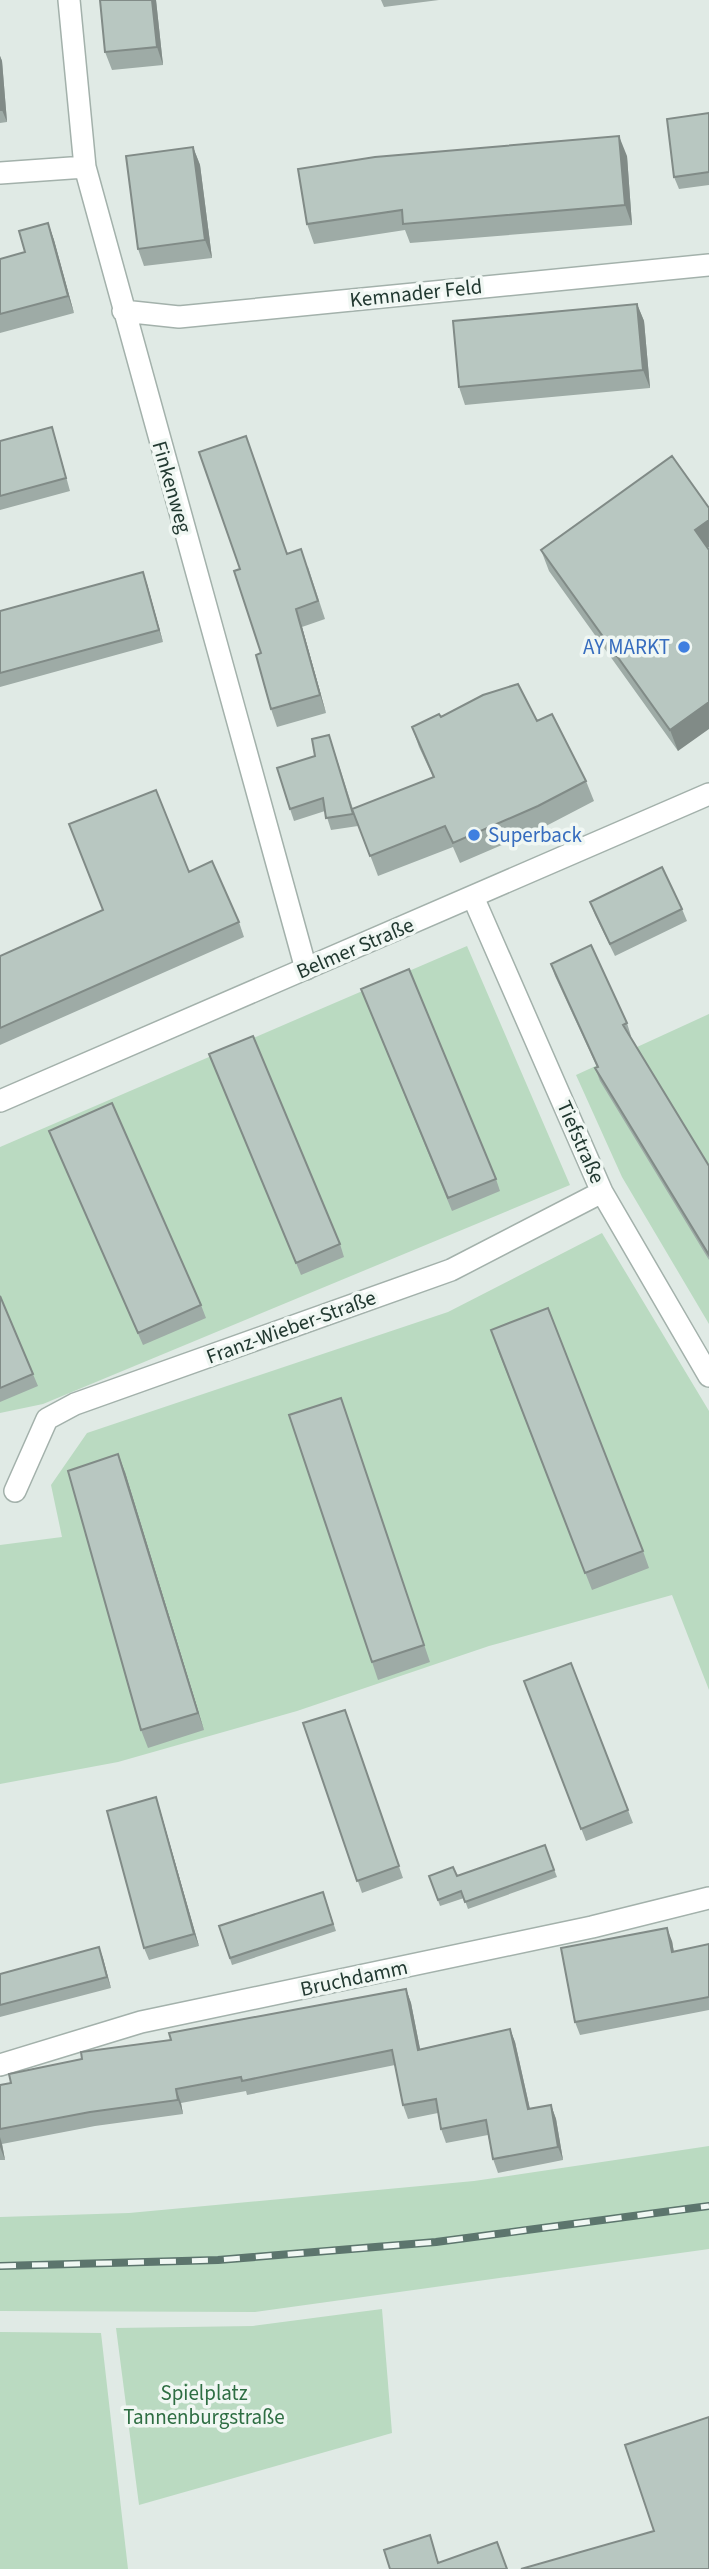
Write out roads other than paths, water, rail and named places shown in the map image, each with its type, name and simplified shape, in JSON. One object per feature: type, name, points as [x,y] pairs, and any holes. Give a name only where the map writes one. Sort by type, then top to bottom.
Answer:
[{"type":"street","name":"Finkenweg","points":[[69,0],[85,167],[306,969]]},
{"type":"street","points":[[0,173],[85,167]]},
{"type":"street","name":"Kemnader Feld","points":[[123,311],[179,317],[709,265]]},
{"type":"street","name":"Belmer Straße","points":[[0,1101],[709,793]]},
{"type":"street","name":"Tiefstraße","points":[[473,897],[603,1192],[709,1376]]},
{"type":"street","name":"Franz-Wieber-Straße","points":[[15,1491],[47,1419],[75,1404],[451,1270],[603,1192]]},
{"type":"street","name":"Bruchdamm","points":[[0,2065],[141,2022],[579,1930],[709,1898]]},
{"type":"railway","points":[[0,2266],[218,2260],[436,2242],[709,2206]]},
{"type":"place","name":"AY MARKT","points":[[684,647]]},
{"type":"place","name":"Superback","points":[[474,835]]},
{"type":"park label","name":"Spielplatz Tannenburgstraße","points":[[204,2405]]}]
